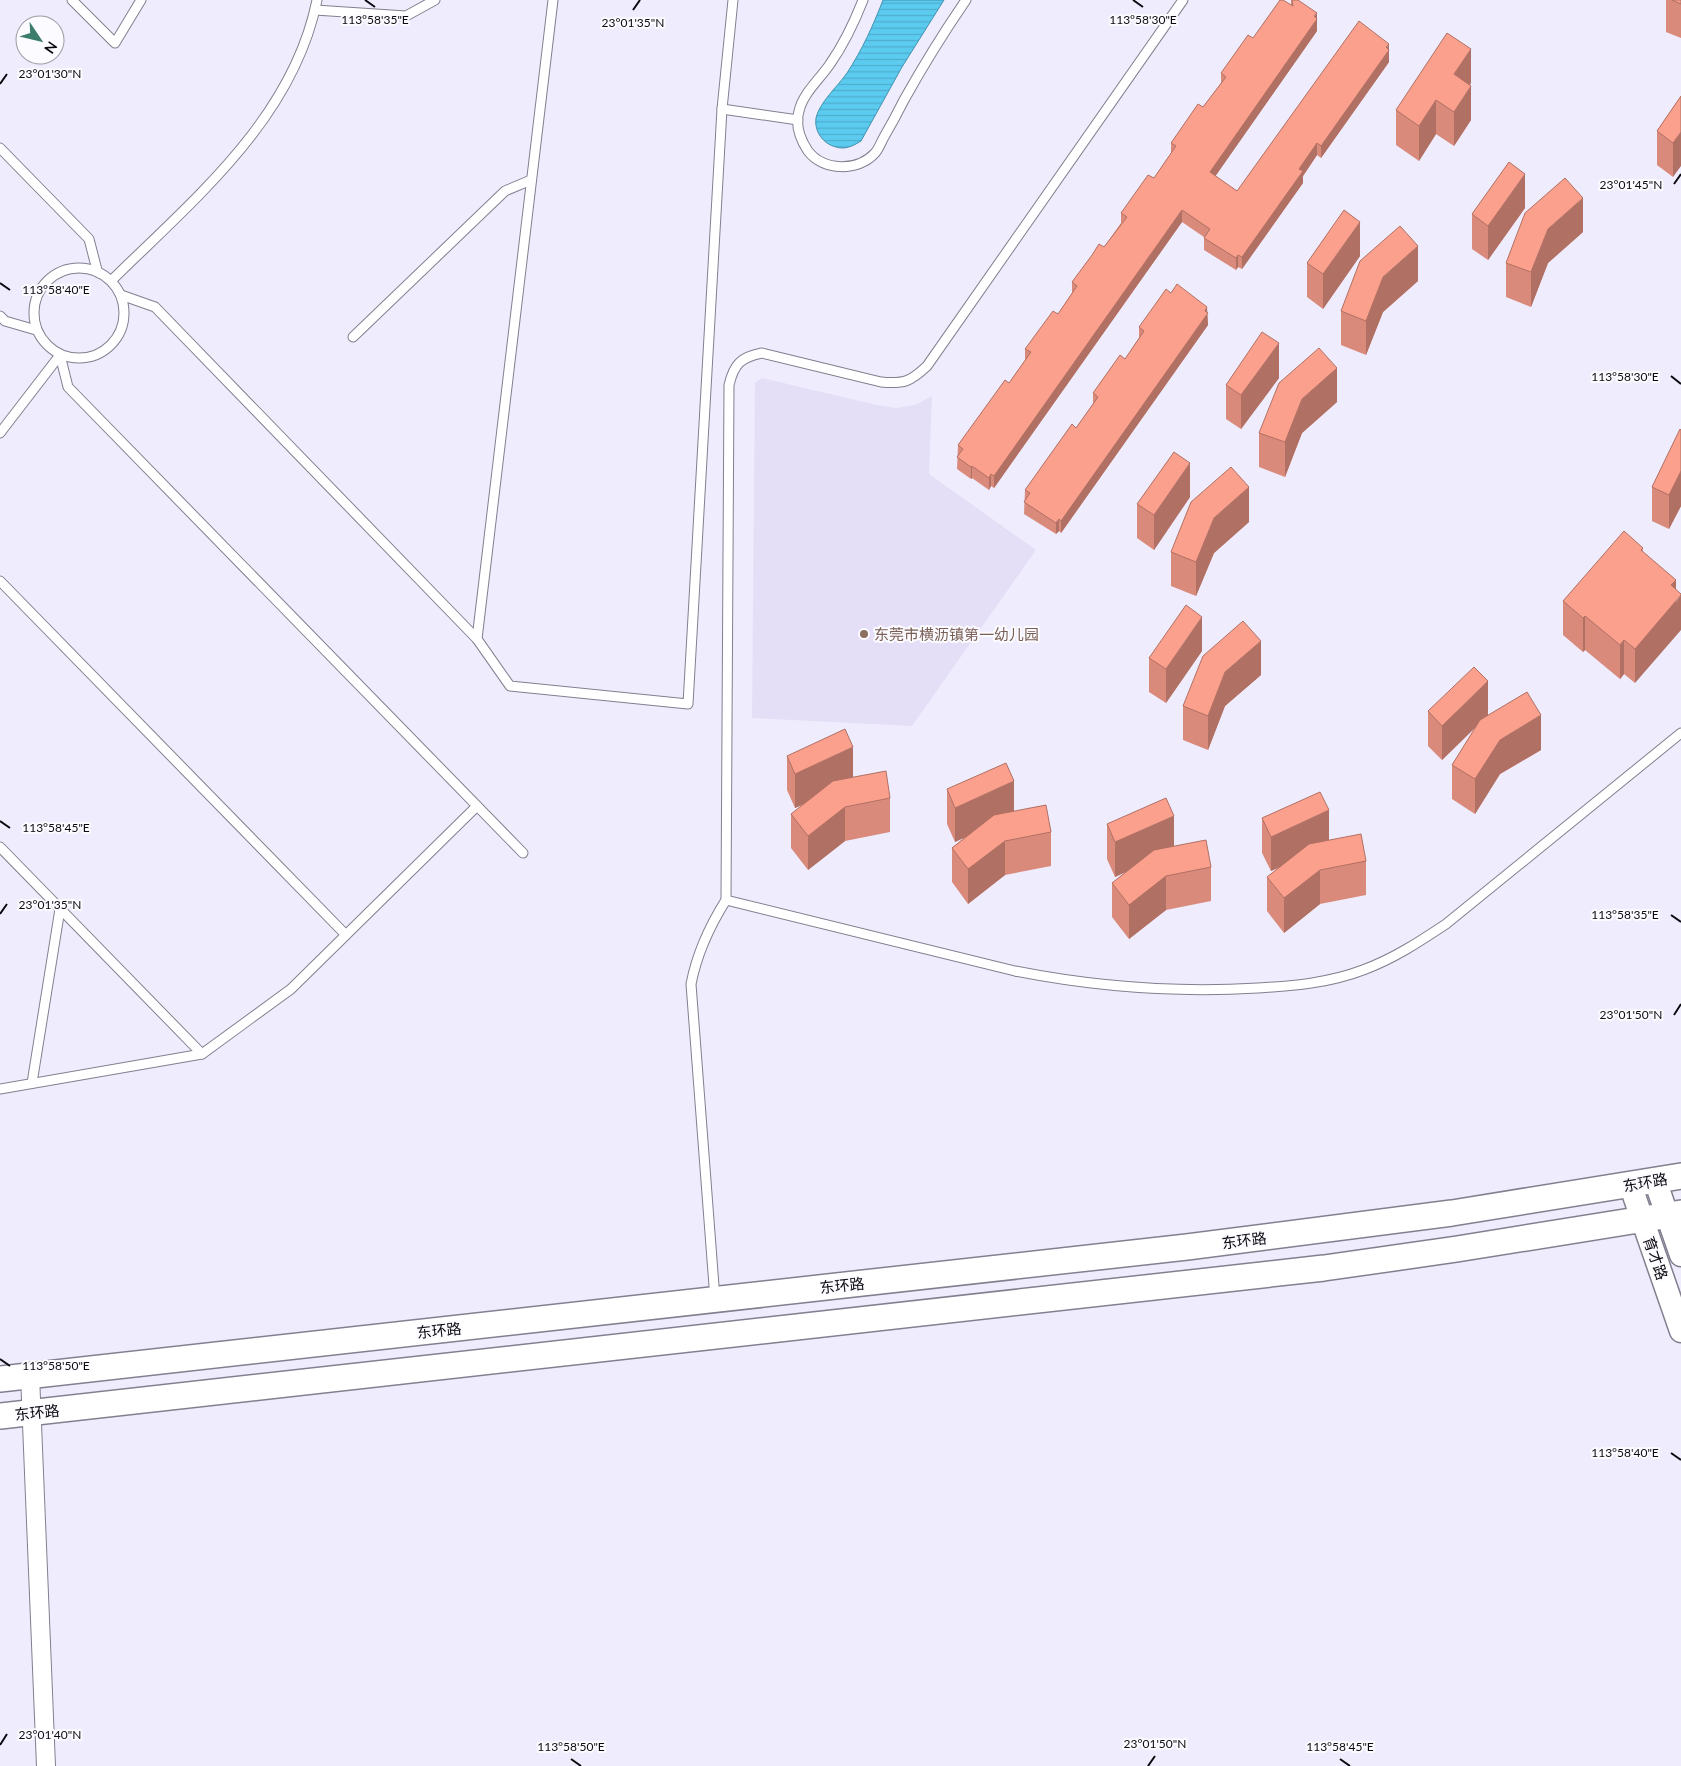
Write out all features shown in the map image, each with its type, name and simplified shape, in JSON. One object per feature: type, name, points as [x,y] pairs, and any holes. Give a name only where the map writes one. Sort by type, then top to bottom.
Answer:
[{"type":"main road","name":"东环路","points":[[0,1379],[1320,1231],[1452,1213],[1681,1176]]},
{"type":"main road","name":"东环路","points":[[0,1416],[1191,1284],[1457,1250],[1674,1214]]},
{"type":"street","name":"育才路","points":[[1655,1180],[1674,1214],[1681,1255]]},
{"type":"street","name":"育才路","points":[[1630,1184],[1681,1331]]},
{"type":"street","points":[[30,1375],[46,1766]]},
{"type":"lane","points":[[72,0],[115,43],[141,0]]},
{"type":"lane","points":[[112,280],[224,170],[254,134],[280,96],[300,54],[316,5],[406,16],[434,0]]},
{"type":"lane","points":[[477,639],[553,0]]},
{"type":"lane","points":[[121,295],[155,307],[477,639],[510,686],[688,704],[722,109],[732,0]]},
{"type":"lane","points":[[863,0],[844,42],[830,65],[804,98],[798,111],[797,126],[801,140],[809,153],[821,162],[835,167],[849,167],[863,162],[875,153],[918,76],[966,0]]},
{"type":"lane","points":[[715,1299],[691,984],[700,949],[707,932],[726,900],[729,395],[732,373],[739,362],[750,355],[762,353],[881,382],[898,383],[914,378],[927,366],[1183,0]]},
{"type":"lane","points":[[722,109],[798,120]]},
{"type":"lane","points":[[0,148],[89,239],[97,270]]},
{"type":"lane","points":[[353,337],[505,191],[531,180]]},
{"type":"lane","points":[[79,267],[97,270],[112,280],[121,295],[124,313],[121,331],[110,345],[96,355],[78,359],[60,355],[46,345],[36,330],[32,312],[36,294],[46,280],[62,270],[79,267]]},
{"type":"lane","points":[[0,329],[2,318],[36,330]]},
{"type":"lane","points":[[0,433],[60,355]]},
{"type":"lane","points":[[60,355],[68,387],[523,853]]},
{"type":"lane","points":[[0,581],[346,935]]},
{"type":"lane","points":[[726,900],[1015,971],[1090,984],[1140,989],[1191,990],[1242,989],[1315,983],[1362,971],[1405,951],[1446,924],[1681,733]]},
{"type":"lane","points":[[0,1089],[202,1054],[291,989],[477,806]]},
{"type":"lane","points":[[0,847],[202,1054]]},
{"type":"lane","points":[[32,1083],[60,909]]},
{"type":"shaded area","name":"东莞市横沥镇第一幼儿园","points":[[762,378],[896,408],[915,405],[932,396],[929,474],[1036,550],[912,726],[752,718],[755,383]]},
{"type":"water","points":[[883,0],[944,0],[902,67],[861,141],[846,148],[839,148],[823,140],[816,128],[816,118],[825,101],[858,56]]},
{"type":"building","points":[[1280,0],[1293,6],[1292,0],[1298,0],[1317,13],[1314,16],[1317,19],[1210,172],[1237,191],[1359,21],[1389,44],[1386,47],[1389,50],[1321,146],[1317,143],[1299,169],[1303,171],[1242,257],[1238,255],[1236,258],[1204,238],[1210,229],[1182,210],[994,476],[991,474],[989,478],[971,467],[957,457],[963,449],[958,445],[1005,380],[1009,383],[1031,352],[1025,349],[1053,311],[1058,314],[1077,286],[1072,282],[1099,244],[1104,247],[1127,217],[1121,213],[1148,175],[1154,178],[1176,146],[1171,143],[1198,104],[1203,107],[1226,77],[1221,73],[1248,35],[1253,38]]},
{"type":"building","points":[[1672,0],[1681,0],[1681,4]]},
{"type":"building","points":[[1447,33],[1471,49],[1454,74],[1471,86],[1454,112],[1436,100],[1419,126],[1396,110]]},
{"type":"building","points":[[1681,96],[1681,132],[1673,143],[1657,131]]},
{"type":"building","points":[[1509,162],[1525,174],[1488,226],[1472,214]]},
{"type":"building","points":[[1565,178],[1583,198],[1548,229],[1531,272],[1506,263],[1525,213]]},
{"type":"building","points":[[1344,210],[1360,222],[1323,274],[1307,263]]},
{"type":"building","points":[[1400,226],[1418,246],[1383,277],[1366,321],[1341,311],[1360,261]]},
{"type":"building","points":[[1177,284],[1207,307],[1205,311],[1208,313],[1061,521],[1059,519],[1056,523],[1024,502],[1030,493],[1025,490],[1072,424],[1076,428],[1098,397],[1093,393],[1120,355],[1125,359],[1144,331],[1139,327],[1166,289],[1171,293]]},
{"type":"building","points":[[1262,332],[1279,343],[1241,395],[1226,385]]},
{"type":"building","points":[[1319,348],[1337,368],[1302,399],[1285,442],[1259,433],[1279,383]]},
{"type":"building","points":[[1680,429],[1681,471],[1669,495],[1652,487]]},
{"type":"building","points":[[1174,452],[1190,463],[1154,515],[1137,504]]},
{"type":"building","points":[[1231,467],[1249,487],[1214,518],[1196,562],[1171,552],[1191,502]]},
{"type":"building","points":[[1624,531],[1643,548],[1641,550],[1676,580],[1671,585],[1681,594],[1635,649],[1624,640],[1620,645],[1585,616],[1583,618],[1563,601]]},
{"type":"building","points":[[1186,605],[1202,617],[1166,669],[1149,658]]},
{"type":"building","points":[[1243,621],[1261,641],[1225,672],[1208,716],[1183,706],[1203,656]]},
{"type":"building","points":[[1474,667],[1488,681],[1442,726],[1428,711]]},
{"type":"building","points":[[1527,692],[1541,715],[1500,740],[1475,779],[1452,765],[1480,720]]},
{"type":"building","points":[[845,729],[853,747],[795,774],[787,756]]},
{"type":"building","points":[[1006,763],[1014,781],[955,808],[947,789]]},
{"type":"building","points":[[886,771],[890,798],[845,807],[808,836],[791,814],[833,781]]},
{"type":"building","points":[[1320,792],[1329,810],[1271,837],[1262,818]]},
{"type":"building","points":[[1166,798],[1174,816],[1115,842],[1107,824]]},
{"type":"building","points":[[1046,805],[1051,832],[1005,841],[968,869],[952,848],[994,815]]},
{"type":"building","points":[[1361,834],[1366,861],[1320,870],[1284,898],[1267,877],[1309,844]]},
{"type":"building","points":[[1206,840],[1211,867],[1166,876],[1129,905],[1112,883],[1154,850]]},
{"type":"place","name":"东莞市横沥镇第一幼儿园","points":[[864,634]]}]
